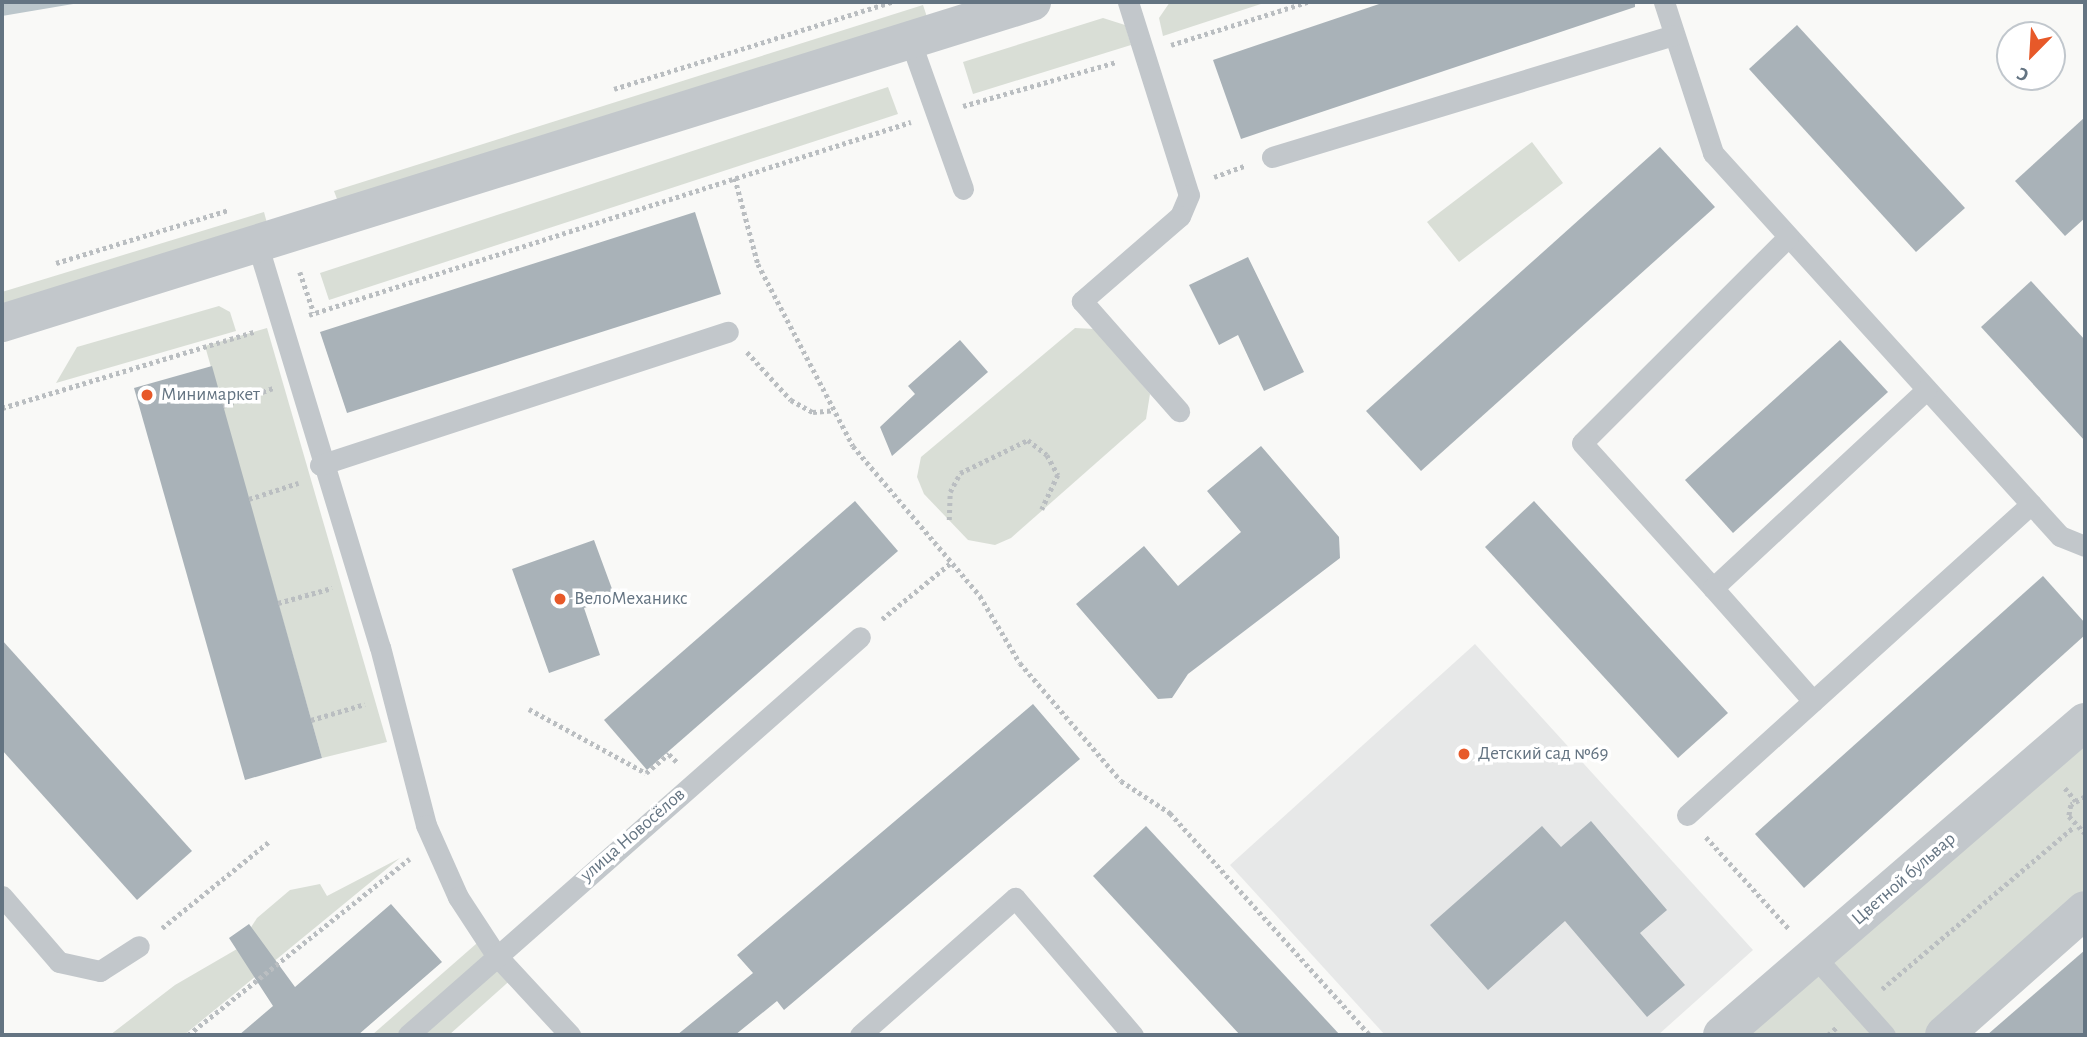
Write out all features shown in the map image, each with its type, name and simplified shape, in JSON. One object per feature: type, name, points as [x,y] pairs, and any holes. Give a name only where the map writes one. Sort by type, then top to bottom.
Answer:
[{"type":"street","points":[[2,323],[1032,2]]},
{"type":"street","name":"Цветной бульвар","points":[[1722,1035],[2085,722]]},
{"type":"street","points":[[1944,1035],[2085,910]]},
{"type":"lane","points":[[1128,2],[1147,53],[1189,195],[1180,216],[1082,301],[1179,411]]},
{"type":"lane","points":[[1664,2],[1713,153],[2060,536],[2085,546]]},
{"type":"lane","points":[[1272,157],[1673,35]]},
{"type":"lane","points":[[910,40],[963,189]]},
{"type":"lane","points":[[1788,237],[1582,443],[1813,701]]},
{"type":"lane","points":[[257,243],[316,472],[433,841],[458,897],[496,955],[570,1035]]},
{"type":"lane","points":[[316,472],[728,332]]},
{"type":"lane","points":[[1713,588],[1926,390]]},
{"type":"lane","points":[[1687,815],[2031,504]]},
{"type":"lane","name":"улица Новосёлов","points":[[408,1035],[860,636]]},
{"type":"lane","points":[[2,896],[59,962],[100,971],[139,946]]},
{"type":"lane","points":[[860,1035],[1015,898],[1133,1035]]},
{"type":"lane","points":[[1814,956],[1885,1035]]},
{"type":"path","points":[[2,408],[280,324],[936,114],[1147,53],[1307,2]]},
{"type":"path","points":[[1186,186],[1272,157]]},
{"type":"path","points":[[735,178],[758,264],[853,446],[951,562],[1020,663],[1121,782],[1170,813],[1370,1035]]},
{"type":"path","points":[[300,272],[314,313]]},
{"type":"path","points":[[728,332],[791,400],[813,412],[834,410]]},
{"type":"path","points":[[223,406],[283,385]]},
{"type":"path","points":[[949,520],[950,492],[960,473],[1028,440],[1047,454],[1058,475],[1042,510]]},
{"type":"path","points":[[249,499],[316,472]]},
{"type":"path","points":[[860,636],[951,562]]},
{"type":"path","points":[[278,603],[343,584]]},
{"type":"path","points":[[311,720],[376,701]]},
{"type":"path","points":[[529,709],[646,773],[669,754],[695,780]]},
{"type":"path","points":[[2085,797],[2069,810],[2074,827],[2085,833]]},
{"type":"path","points":[[1687,815],[1814,956]]},
{"type":"path","points":[[1828,1035],[2074,827]]},
{"type":"path","points":[[139,946],[270,841]]},
{"type":"path","points":[[188,1035],[433,841]]},
{"type":"shaded area","points":[[2,2],[85,2],[2,16]]},
{"type":"shaded area","points":[[1170,2],[1267,2],[1163,36],[1159,18]]},
{"type":"shaded area","points":[[923,5],[928,20],[340,207],[334,191]]},
{"type":"shaded area","points":[[1103,18],[1125,25],[1131,45],[973,94],[963,62]]},
{"type":"shaded area","points":[[888,87],[898,114],[329,300],[320,273]]},
{"type":"shaded area","points":[[1532,142],[1563,183],[1459,262],[1427,222]]},
{"type":"shaded area","points":[[264,212],[268,227],[2,308],[2,292]]},
{"type":"shaded area","points":[[219,306],[230,312],[236,331],[56,383],[77,347]]},
{"type":"shaded area","points":[[267,328],[387,742],[322,758],[205,346]]},
{"type":"shaded area","points":[[1075,328],[1095,329],[1150,394],[1146,419],[1011,538],[995,545],[968,540],[924,494],[917,477],[921,457]]},
{"type":"shaded area","name":"Детский сад №69","points":[[1475,644],[1753,950],[1658,1035],[1385,1035],[1230,865]]},
{"type":"shaded area","points":[[2085,722],[2085,910],[1944,1035],[1722,1035]]},
{"type":"shaded area","points":[[400,858],[184,1035],[110,1035],[175,985],[237,949],[257,918],[290,890],[320,884],[327,896]]},
{"type":"shaded area","points":[[484,937],[515,976],[449,1035],[372,1035]]},
{"type":"building","points":[[1385,2],[1635,2],[1635,7],[1241,139],[1213,60]]},
{"type":"building","points":[[1797,25],[1965,208],[1916,252],[1749,69]]},
{"type":"building","points":[[2085,117],[2085,218],[2065,236],[2015,181]]},
{"type":"building","points":[[1660,147],[1715,207],[1421,471],[1366,411]]},
{"type":"building","points":[[695,212],[721,294],[347,413],[320,332]]},
{"type":"building","points":[[1248,257],[1304,372],[1264,391],[1238,335],[1219,345],[1189,285]]},
{"type":"building","points":[[2031,281],[2085,340],[2085,441],[1981,327]]},
{"type":"building","points":[[960,340],[988,372],[892,456],[880,427],[915,394],[908,386]]},
{"type":"building","points":[[1840,340],[1888,392],[1733,533],[1685,480]]},
{"type":"building","points":[[212,366],[322,758],[245,780],[134,388]]},
{"type":"building","points":[[1261,446],[1339,537],[1340,558],[1188,674],[1172,698],[1158,699],[1076,604],[1144,546],[1178,586],[1241,532],[1207,491]]},
{"type":"building","points":[[855,501],[898,551],[647,770],[604,720]]},
{"type":"building","points":[[1534,501],[1728,713],[1678,758],[1485,547]]},
{"type":"building","points":[[594,540],[615,597],[584,608],[600,655],[549,673],[512,569]]},
{"type":"building","points":[[2043,576],[2085,623],[2085,635],[1804,888],[1755,834]]},
{"type":"building","points":[[2,640],[192,851],[137,900],[2,750]]},
{"type":"building","points":[[1033,704],[1080,759],[784,1010],[777,1001],[735,1035],[677,1035],[753,973],[737,955]]},
{"type":"building","points":[[1591,821],[1667,910],[1640,933],[1685,985],[1647,1017],[1565,921],[1488,990],[1430,925],[1542,826],[1561,847]]},
{"type":"building","points":[[1146,826],[1340,1035],[1240,1035],[1093,876]]},
{"type":"building","points":[[391,904],[442,962],[358,1035],[239,1035],[273,1006],[229,938],[249,924],[295,987]]},
{"type":"building","points":[[2085,950],[2085,1035],[1987,1035]]},
{"type":"place","name":"Минимаркет","points":[[147,395]]},
{"type":"place","name":"ВелоМеханикс","points":[[560,599]]},
{"type":"place","name":"Детский сад №69","points":[[1464,754]]}]
